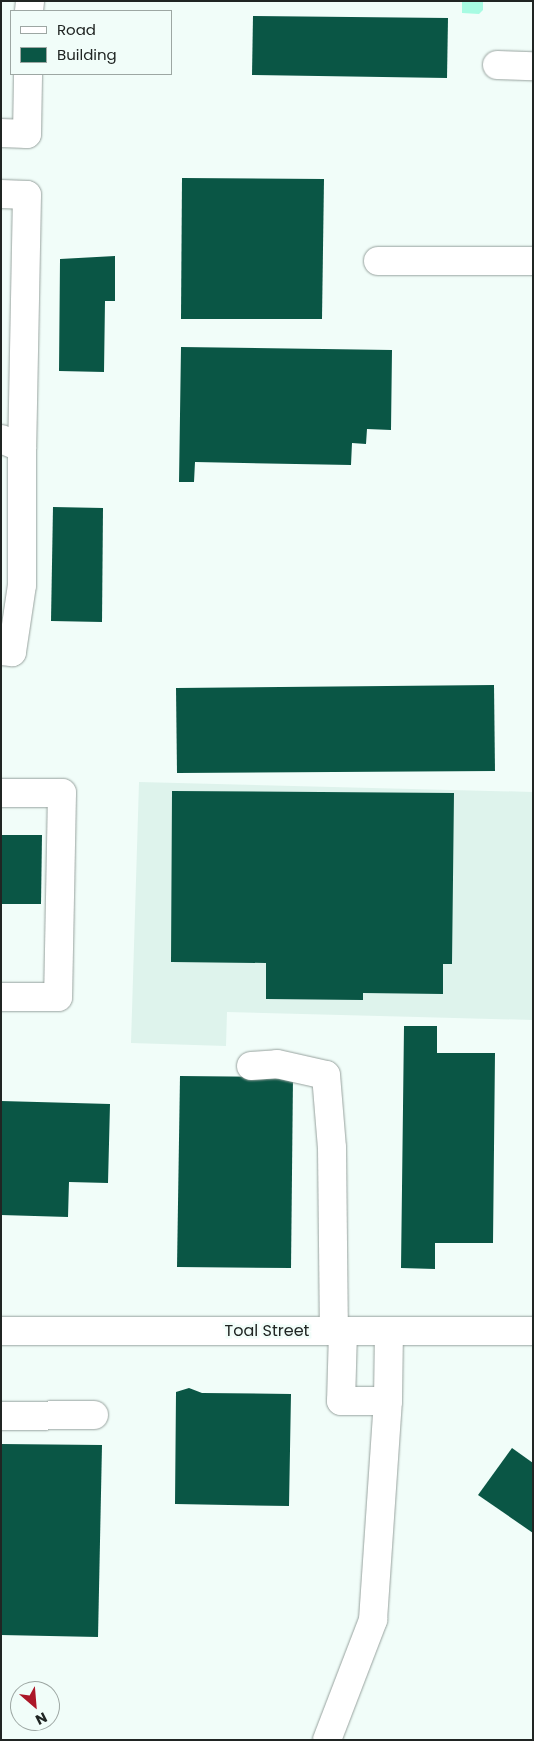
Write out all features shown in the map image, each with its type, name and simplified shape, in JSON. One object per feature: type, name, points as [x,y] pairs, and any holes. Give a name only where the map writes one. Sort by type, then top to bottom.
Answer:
[{"type":"street","points":[[497,65],[533,66]]},
{"type":"street","points":[[1,133],[27,134],[28,75]]},
{"type":"street","points":[[1,194],[27,194],[9,442],[22,585],[12,652],[1,651]]},
{"type":"street","points":[[378,262],[533,261]]},
{"type":"street","points":[[1,793],[62,793],[58,997],[1,997]]},
{"type":"street","points":[[251,1066],[277,1064],[326,1075],[332,1148],[340,1401],[388,1401]]},
{"type":"street","name":"Toal Street","points":[[1,1331],[533,1331]]},
{"type":"street","points":[[327,1740],[373,1620],[388,1401],[389,1331]]},
{"type":"street","points":[[1,1416],[94,1415]]},
{"type":"shaded area","points":[[139,782],[533,792],[533,1020],[227,1012],[226,1046],[131,1043]]},
{"type":"green space","points":[[462,1],[483,1],[483,10],[479,14],[462,13]]},
{"type":"building","points":[[253,16],[448,18],[447,78],[252,75]]},
{"type":"building","points":[[182,178],[324,179],[322,319],[181,319]]},
{"type":"building","points":[[115,256],[115,301],[105,301],[104,372],[59,371],[60,259]]},
{"type":"building","points":[[181,347],[392,350],[391,430],[367,429],[366,444],[352,443],[351,465],[195,462],[194,482],[179,482]]},
{"type":"building","points":[[53,507],[103,508],[102,622],[51,621]]},
{"type":"building","points":[[494,685],[495,771],[177,773],[176,688]]},
{"type":"building","points":[[172,791],[454,793],[452,964],[443,964],[443,994],[363,993],[363,1000],[266,999],[266,963],[171,962]]},
{"type":"building","points":[[1,835],[42,835],[41,904],[1,904]]},
{"type":"building","points":[[404,1026],[437,1026],[437,1053],[495,1053],[493,1243],[435,1243],[435,1269],[401,1268]]},
{"type":"building","points":[[180,1076],[293,1077],[291,1268],[177,1267]]},
{"type":"building","points":[[1,1101],[110,1104],[108,1183],[69,1182],[68,1217],[1,1215]]},
{"type":"building","points":[[189,1388],[202,1393],[291,1394],[289,1506],[175,1504],[176,1392]]},
{"type":"building","points":[[1,1444],[102,1445],[98,1637],[1,1635]]},
{"type":"building","points":[[512,1448],[533,1463],[533,1533],[478,1495]]}]
